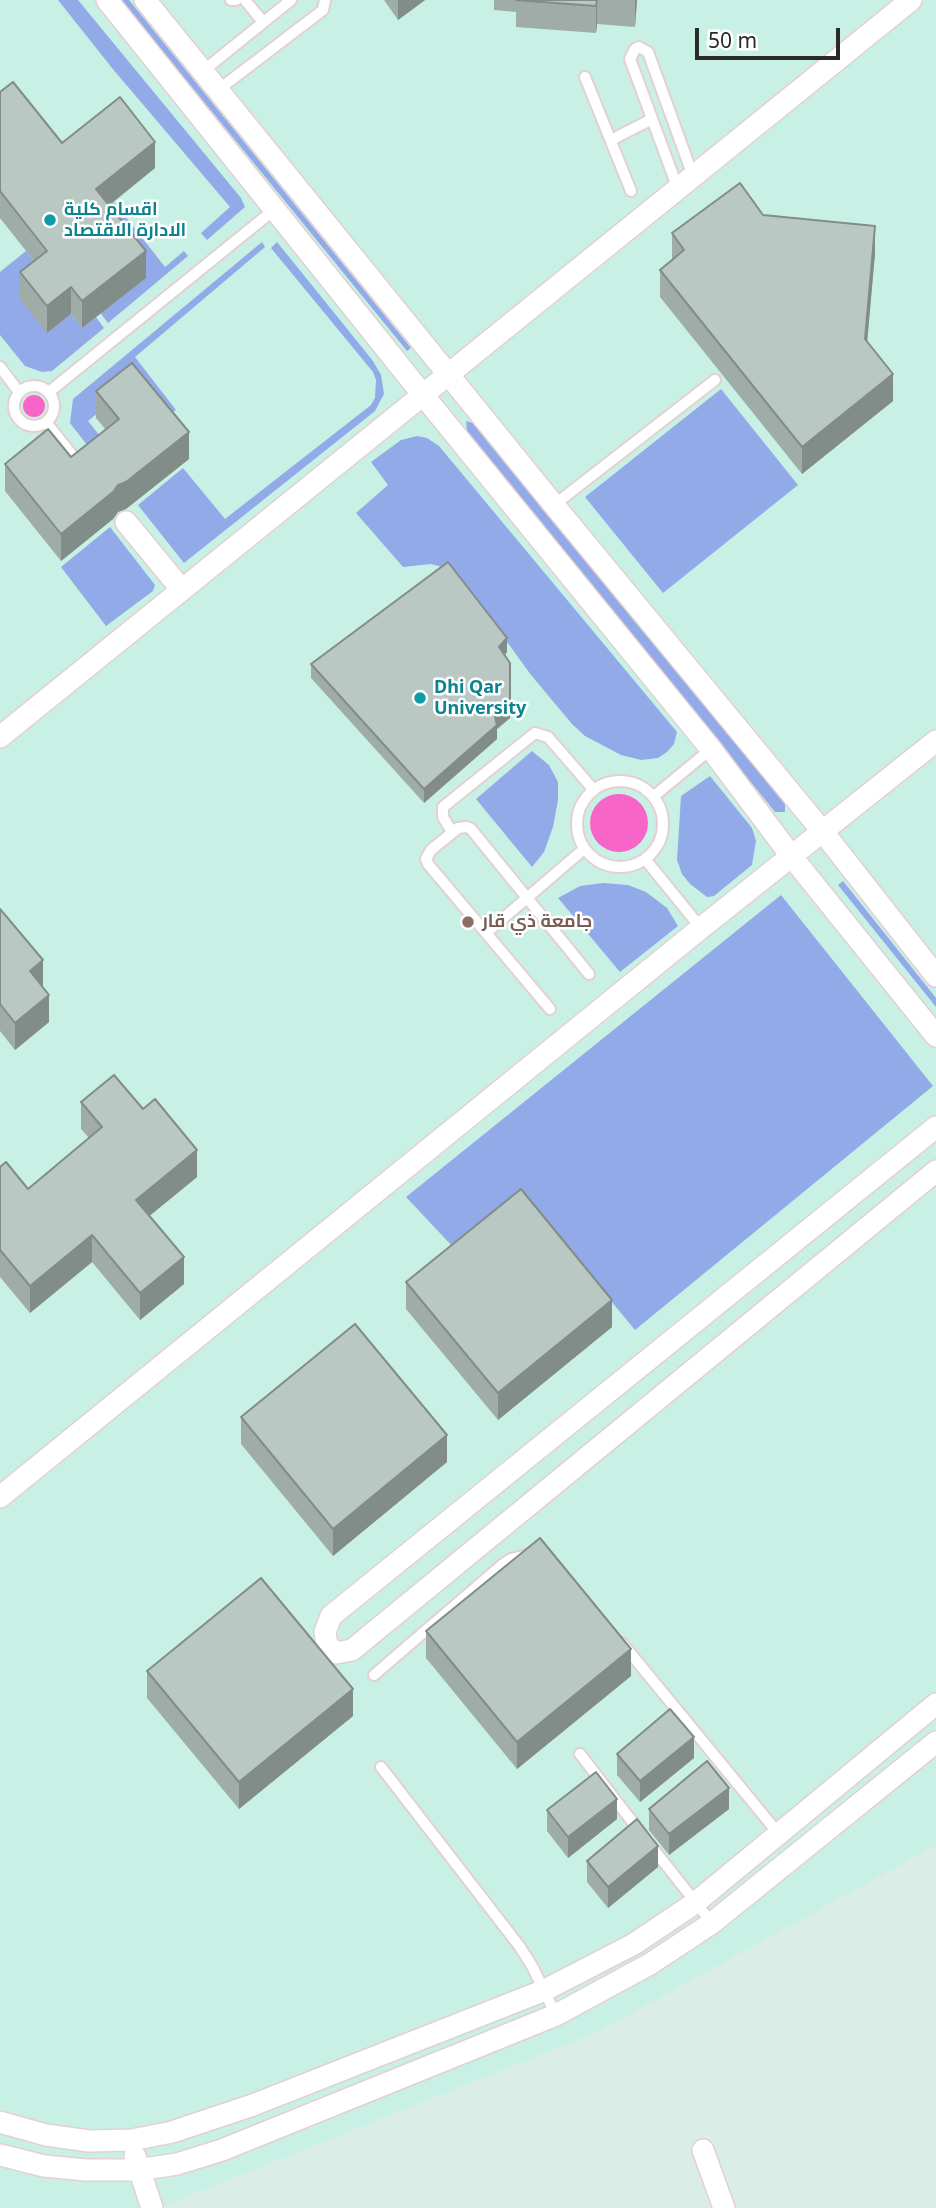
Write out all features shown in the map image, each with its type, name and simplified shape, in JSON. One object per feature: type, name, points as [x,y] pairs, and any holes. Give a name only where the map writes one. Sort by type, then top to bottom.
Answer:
[{"type":"street","points":[[107,0],[423,395],[712,749],[792,857],[936,1036]]},
{"type":"street","points":[[145,0],[823,832],[936,976]]},
{"type":"street","points":[[0,737],[911,0]]},
{"type":"street","points":[[126,522],[182,590]]},
{"type":"street","points":[[0,1497],[701,928],[936,741]]},
{"type":"street","points":[[936,1127],[331,1616],[325,1632],[327,1645],[337,1653],[352,1650],[936,1171]]},
{"type":"street","points":[[706,1313],[732,1338]]},
{"type":"street","points":[[565,1427],[590,1455]]},
{"type":"street","points":[[411,1551],[435,1583]]},
{"type":"street","points":[[0,2122],[46,2135],[78,2140],[132,2140],[172,2132],[253,2105],[545,1990],[634,1944],[695,1903],[936,1704]]},
{"type":"street","points":[[0,2155],[44,2166],[86,2171],[177,2164],[222,2150],[556,2015],[650,1964],[712,1923],[936,1742]]},
{"type":"street","points":[[132,2140],[138,2169],[152,2208]]},
{"type":"street","points":[[703,2150],[724,2208]]},
{"type":"lane","points":[[245,0],[263,22]]},
{"type":"lane","points":[[203,71],[291,0]]},
{"type":"lane","points":[[218,90],[323,10],[325,0]]},
{"type":"lane","points":[[639,47],[648,52],[686,183],[652,119],[629,59],[631,52],[639,47]]},
{"type":"lane","points":[[585,77],[631,191]]},
{"type":"lane","points":[[611,140],[652,119]]},
{"type":"lane","points":[[49,392],[275,209]]},
{"type":"lane","points":[[0,367],[19,392]]},
{"type":"lane","points":[[554,505],[715,380]]},
{"type":"lane","points":[[28,386],[40,387],[49,392],[54,402],[52,413],[46,422],[37,426],[27,425],[19,419],[14,411],[14,401],[19,392],[28,386]]},
{"type":"lane","points":[[46,422],[76,460]]},
{"type":"lane","points":[[452,832],[443,817],[443,807],[535,733],[548,737],[593,789]]},
{"type":"lane","points":[[654,796],[712,749]]},
{"type":"lane","points":[[618,780],[644,787],[654,796],[661,808],[662,836],[645,859],[633,865],[606,865],[594,859],[584,849],[576,824],[578,810],[593,789],[605,782],[618,780]]},
{"type":"lane","points":[[550,1009],[428,864],[427,854],[462,826],[471,829],[589,974]]},
{"type":"lane","points":[[486,933],[584,849]]},
{"type":"lane","points":[[645,859],[701,928]]},
{"type":"lane","points":[[374,1675],[502,1565],[522,1556],[542,1556]]},
{"type":"lane","points":[[612,1630],[778,1833]]},
{"type":"lane","points":[[580,1754],[712,1923]]},
{"type":"lane","points":[[381,1766],[520,1947],[556,2015]]},
{"type":"shaded area","name":"جامعة ذي قار","points":[[0,0],[936,0],[936,1845],[599,2031],[158,2208],[0,2208]]},
{"type":"shaded area","points":[[58,0],[78,0],[241,198],[245,207],[207,240],[201,233],[230,207]]},
{"type":"shaded area","points":[[121,0],[129,0],[411,348],[407,351]]},
{"type":"shaded area","points":[[114,202],[165,267],[184,251],[188,256],[108,323],[101,314],[96,216]]},
{"type":"shaded area","points":[[262,242],[265,247],[135,357],[176,410],[163,419],[134,384],[88,421],[107,445],[94,454],[70,423],[73,399]]},
{"type":"shaded area","points":[[277,242],[373,361],[381,375],[384,394],[375,411],[184,563],[138,505],[183,468],[225,519],[371,405],[375,398],[376,380],[373,372],[271,248]]},
{"type":"shaded area","points":[[26,251],[47,277],[47,333],[71,314],[82,328],[96,317],[104,328],[52,371],[42,372],[25,366],[0,335],[0,272]]},
{"type":"shaded area","points":[[721,389],[798,485],[663,593],[585,497]]},
{"type":"shaded area","points":[[34,395],[42,398],[45,406],[42,414],[34,417],[26,414],[23,406],[26,398]]},
{"type":"shaded area","points":[[466,421],[476,424],[785,804],[785,812],[775,812],[467,431]]},
{"type":"shaded area","points":[[417,436],[427,438],[439,446],[677,732],[674,744],[667,752],[658,758],[641,760],[621,755],[585,736],[531,675],[455,570],[431,564],[403,567],[356,513],[388,485],[371,462],[401,440]]},
{"type":"shaded area","points":[[110,527],[155,585],[153,591],[106,626],[61,567]]},
{"type":"shaded area","points":[[532,751],[549,765],[558,782],[558,800],[553,827],[544,852],[532,867],[476,799]]},
{"type":"shaded area","points":[[710,776],[752,828],[756,841],[752,865],[714,896],[707,897],[690,884],[682,874],[677,860],[681,796]]},
{"type":"shaded area","points":[[619,794],[630,796],[643,807],[648,823],[646,834],[635,847],[619,852],[608,850],[595,839],[590,823],[592,812],[603,799]]},
{"type":"shaded area","points":[[843,881],[936,998],[936,1007],[838,885]]},
{"type":"shaded area","points":[[603,883],[628,885],[646,892],[667,908],[678,926],[620,972],[558,898],[580,886]]},
{"type":"shaded area","points":[[781,895],[933,1086],[635,1330],[521,1192],[454,1248],[406,1197]]},
{"type":"building","points":[[516,0],[597,0],[596,6]]},
{"type":"building","name":"اقسام كلية الادارة الاقتصاد","points":[[13,82],[62,143],[120,97],[155,142],[96,189],[146,251],[82,301],[71,287],[47,306],[20,272],[47,251],[0,191],[0,92]]},
{"type":"building","points":[[740,183],[763,215],[875,226],[865,339],[893,374],[802,447],[660,270],[684,250],[672,233]]},
{"type":"building","points":[[132,363],[189,432],[126,482],[118,485],[61,534],[5,464],[48,429],[71,457],[119,419],[96,391]]},
{"type":"building","name":"Dhi Qar University","points":[[448,562],[507,638],[499,647],[510,663],[510,704],[495,717],[497,725],[424,789],[311,664]]},
{"type":"building","points":[[0,909],[43,960],[30,971],[49,995],[15,1023],[0,1004]]},
{"type":"building","points":[[114,1075],[143,1109],[155,1099],[197,1150],[136,1200],[184,1257],[140,1293],[92,1235],[30,1286],[0,1250],[0,1167],[6,1162],[28,1189],[102,1127],[81,1102]]},
{"type":"building","points":[[521,1189],[612,1300],[498,1393],[406,1282]]},
{"type":"building","points":[[355,1324],[447,1435],[333,1529],[241,1417]]},
{"type":"building","points":[[540,1538],[631,1649],[517,1742],[426,1631]]},
{"type":"building","points":[[261,1578],[353,1689],[239,1782],[147,1671]]},
{"type":"building","points":[[670,1709],[694,1737],[640,1781],[617,1754]]},
{"type":"building","points":[[707,1761],[729,1788],[669,1834],[649,1809]]},
{"type":"building","points":[[596,1772],[617,1799],[568,1837],[547,1810]]},
{"type":"building","points":[[637,1819],[658,1846],[608,1887],[587,1861]]},
{"type":"place","name":"اقسام كلية الادارة الاقتصاد","points":[[50,220]]},
{"type":"place","name":"Dhi Qar University","points":[[420,698]]},
{"type":"place","name":"جامعة ذي قار","points":[[468,922]]}]
